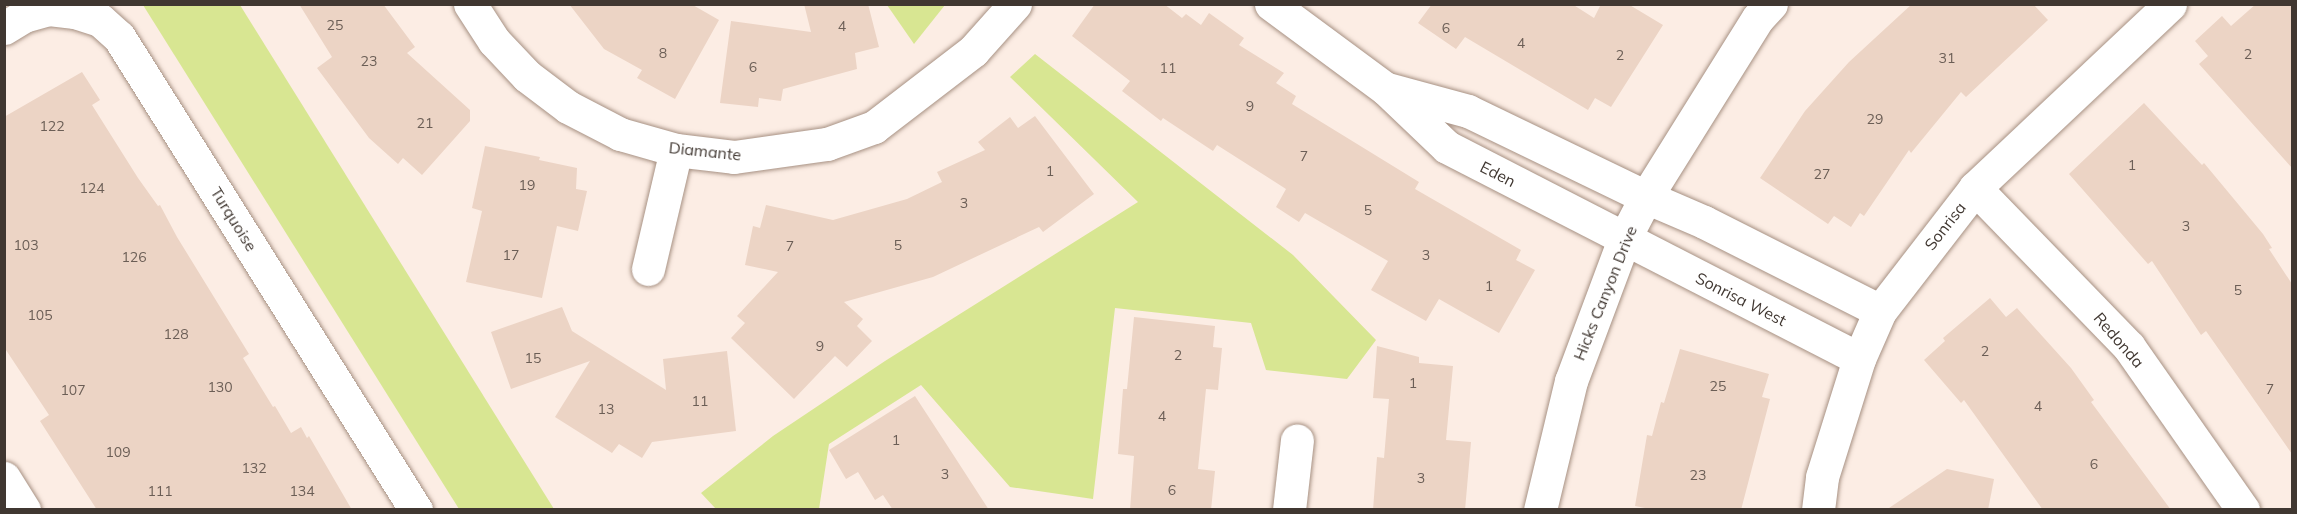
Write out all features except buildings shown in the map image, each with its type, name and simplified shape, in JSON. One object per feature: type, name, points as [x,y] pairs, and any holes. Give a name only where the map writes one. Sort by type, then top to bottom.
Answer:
[{"type":"street","name":"Diamante","points":[[470,4],[494,41],[518,67],[568,107],[620,134],[676,150],[734,157],[827,144],[874,127],[973,51],[1015,4]]},
{"type":"street","name":"Eden","points":[[1271,4],[1386,88],[1447,147],[1624,239]]},
{"type":"street","name":"Hicks Canyon Drive","points":[[1540,510],[1570,381],[1624,239],[1646,197],[1758,18],[1771,4]]},
{"type":"street","name":"Sonrisa","points":[[1818,510],[1822,477],[1859,359],[1880,311],[1975,188],[2128,41],[2170,4]]},
{"type":"street","name":"Turquoise","points":[[4,28],[24,16],[48,9],[75,12],[100,20],[119,37],[416,510]]},
{"type":"street","name":"Eden","points":[[1386,88],[1468,111],[1646,197]]},
{"type":"street","points":[[648,269],[676,150]]},
{"type":"street","name":"Redonda","points":[[1975,188],[2129,347],[2243,510]]},
{"type":"street","points":[[1646,197],[1704,222],[1880,311]]},
{"type":"street","name":"Sonrisa West","points":[[1624,239],[1859,359]]},
{"type":"street","points":[[1289,510],[1297,440]]},
{"type":"street","points":[[4,478],[24,510]]},
{"type":"green space","points":[[143,5],[240,5],[554,509],[459,509]]},
{"type":"green space","points":[[887,5],[945,5],[914,44]]},
{"type":"green space","points":[[1035,54],[1293,255],[1376,340],[1347,379],[1266,370],[1251,323],[1115,308],[1093,499],[1010,487],[921,385],[829,444],[819,509],[716,509],[701,493],[773,436],[885,361],[1138,202],[1010,77]]}]
